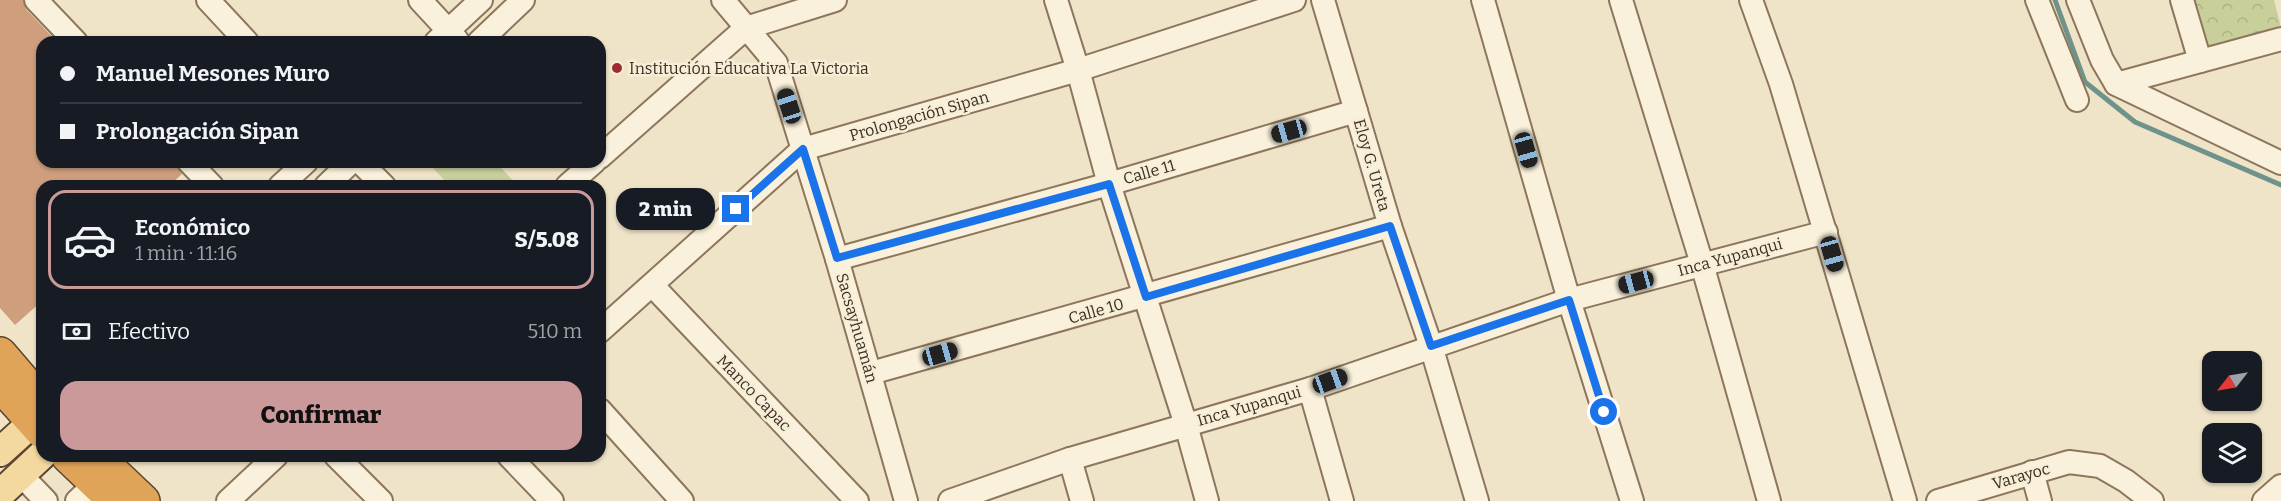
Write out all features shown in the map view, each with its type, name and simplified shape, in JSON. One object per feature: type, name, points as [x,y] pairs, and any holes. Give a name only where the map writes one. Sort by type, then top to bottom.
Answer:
[{"type":"highway","points":[[0,354],[36,411]]},
{"type":"highway","points":[[0,384],[36,414]]},
{"type":"highway","points":[[74,462],[96,485],[143,501]]},
{"type":"main road","points":[[0,452],[36,420]]},
{"type":"main road","points":[[0,494],[36,461]]},
{"type":"street","points":[[36,0],[70,36]]},
{"type":"street","points":[[208,0],[241,36]]},
{"type":"street","points":[[420,0],[447,36]]},
{"type":"street","points":[[450,36],[482,0]]},
{"type":"street","points":[[485,36],[523,0]]},
{"type":"street","name":"Sacsayhuamán","points":[[723,0],[776,63],[837,258],[906,501]]},
{"type":"street","points":[[606,152],[746,28],[835,0]]},
{"type":"street","points":[[1056,0],[1109,184],[1186,425],[1207,501]]},
{"type":"street","name":"Prolongación Sipan","points":[[606,326],[803,149],[1078,70],[1294,0]]},
{"type":"street","name":"Eloy G. Ureta","points":[[1323,0],[1390,226],[1431,346],[1477,501]]},
{"type":"street","points":[[1483,0],[1569,300],[1632,501]]},
{"type":"street","points":[[1621,0],[1702,264],[1769,501]]},
{"type":"street","points":[[1751,0],[1781,84],[1905,501]]},
{"type":"street","points":[[2037,0],[2077,100]]},
{"type":"street","points":[[2078,0],[2102,60],[2116,84],[2281,163]]},
{"type":"street","points":[[2182,0],[2200,61]]},
{"type":"street","points":[[2116,84],[2281,39]]},
{"type":"street","name":"Calle 11","points":[[837,258],[1109,184],[1356,111]]},
{"type":"street","points":[[195,168],[206,180]]},
{"type":"street","points":[[286,180],[300,168]]},
{"type":"street","points":[[332,180],[345,168]]},
{"type":"street","points":[[366,168],[378,180]]},
{"type":"street","points":[[574,180],[587,168]]},
{"type":"street","name":"Calle 10","points":[[871,374],[1390,226]]},
{"type":"street","name":"Inca Yupanqui","points":[[950,501],[1070,459],[1310,388],[1569,300],[1826,232]]},
{"type":"street","name":"Manco Capac","points":[[652,285],[856,501]]},
{"type":"street","points":[[1310,388],[1342,501]]},
{"type":"street","points":[[606,417],[682,501]]},
{"type":"street","points":[[1070,459],[1082,501]]},
{"type":"street","points":[[228,501],[270,462]]},
{"type":"street","points":[[342,462],[381,501]]},
{"type":"street","points":[[515,462],[552,501]]},
{"type":"street","name":"Varayoc","points":[[1938,501],[2031,471],[2069,462],[2100,466],[2126,481],[2152,501]]},
{"type":"street","points":[[2031,471],[2040,501]]},
{"type":"street","points":[[21,475],[46,501]]},
{"type":"street","points":[[2264,501],[2281,486]]},
{"type":"green space","points":[[2194,0],[2274,0],[2281,27],[2208,47]]},
{"type":"green space","points":[[433,168],[501,168],[512,180],[444,180]]},
{"type":"building","points":[[0,0],[23,0],[26,9],[51,36],[36,36],[36,168],[179,168],[182,174],[176,180],[36,180],[36,306],[15,325],[0,308]]},
{"type":"waterway","points":[[2055,0],[2085,82],[2135,122],[2281,185]]},
{"type":"place","name":"Institución Educativa La Victoria","points":[[617,68]]},
{"type":"route","points":[[736,209],[803,149],[837,258],[1109,184],[1146,297],[1390,226],[1431,346],[1569,300],[1604,412]]}]
